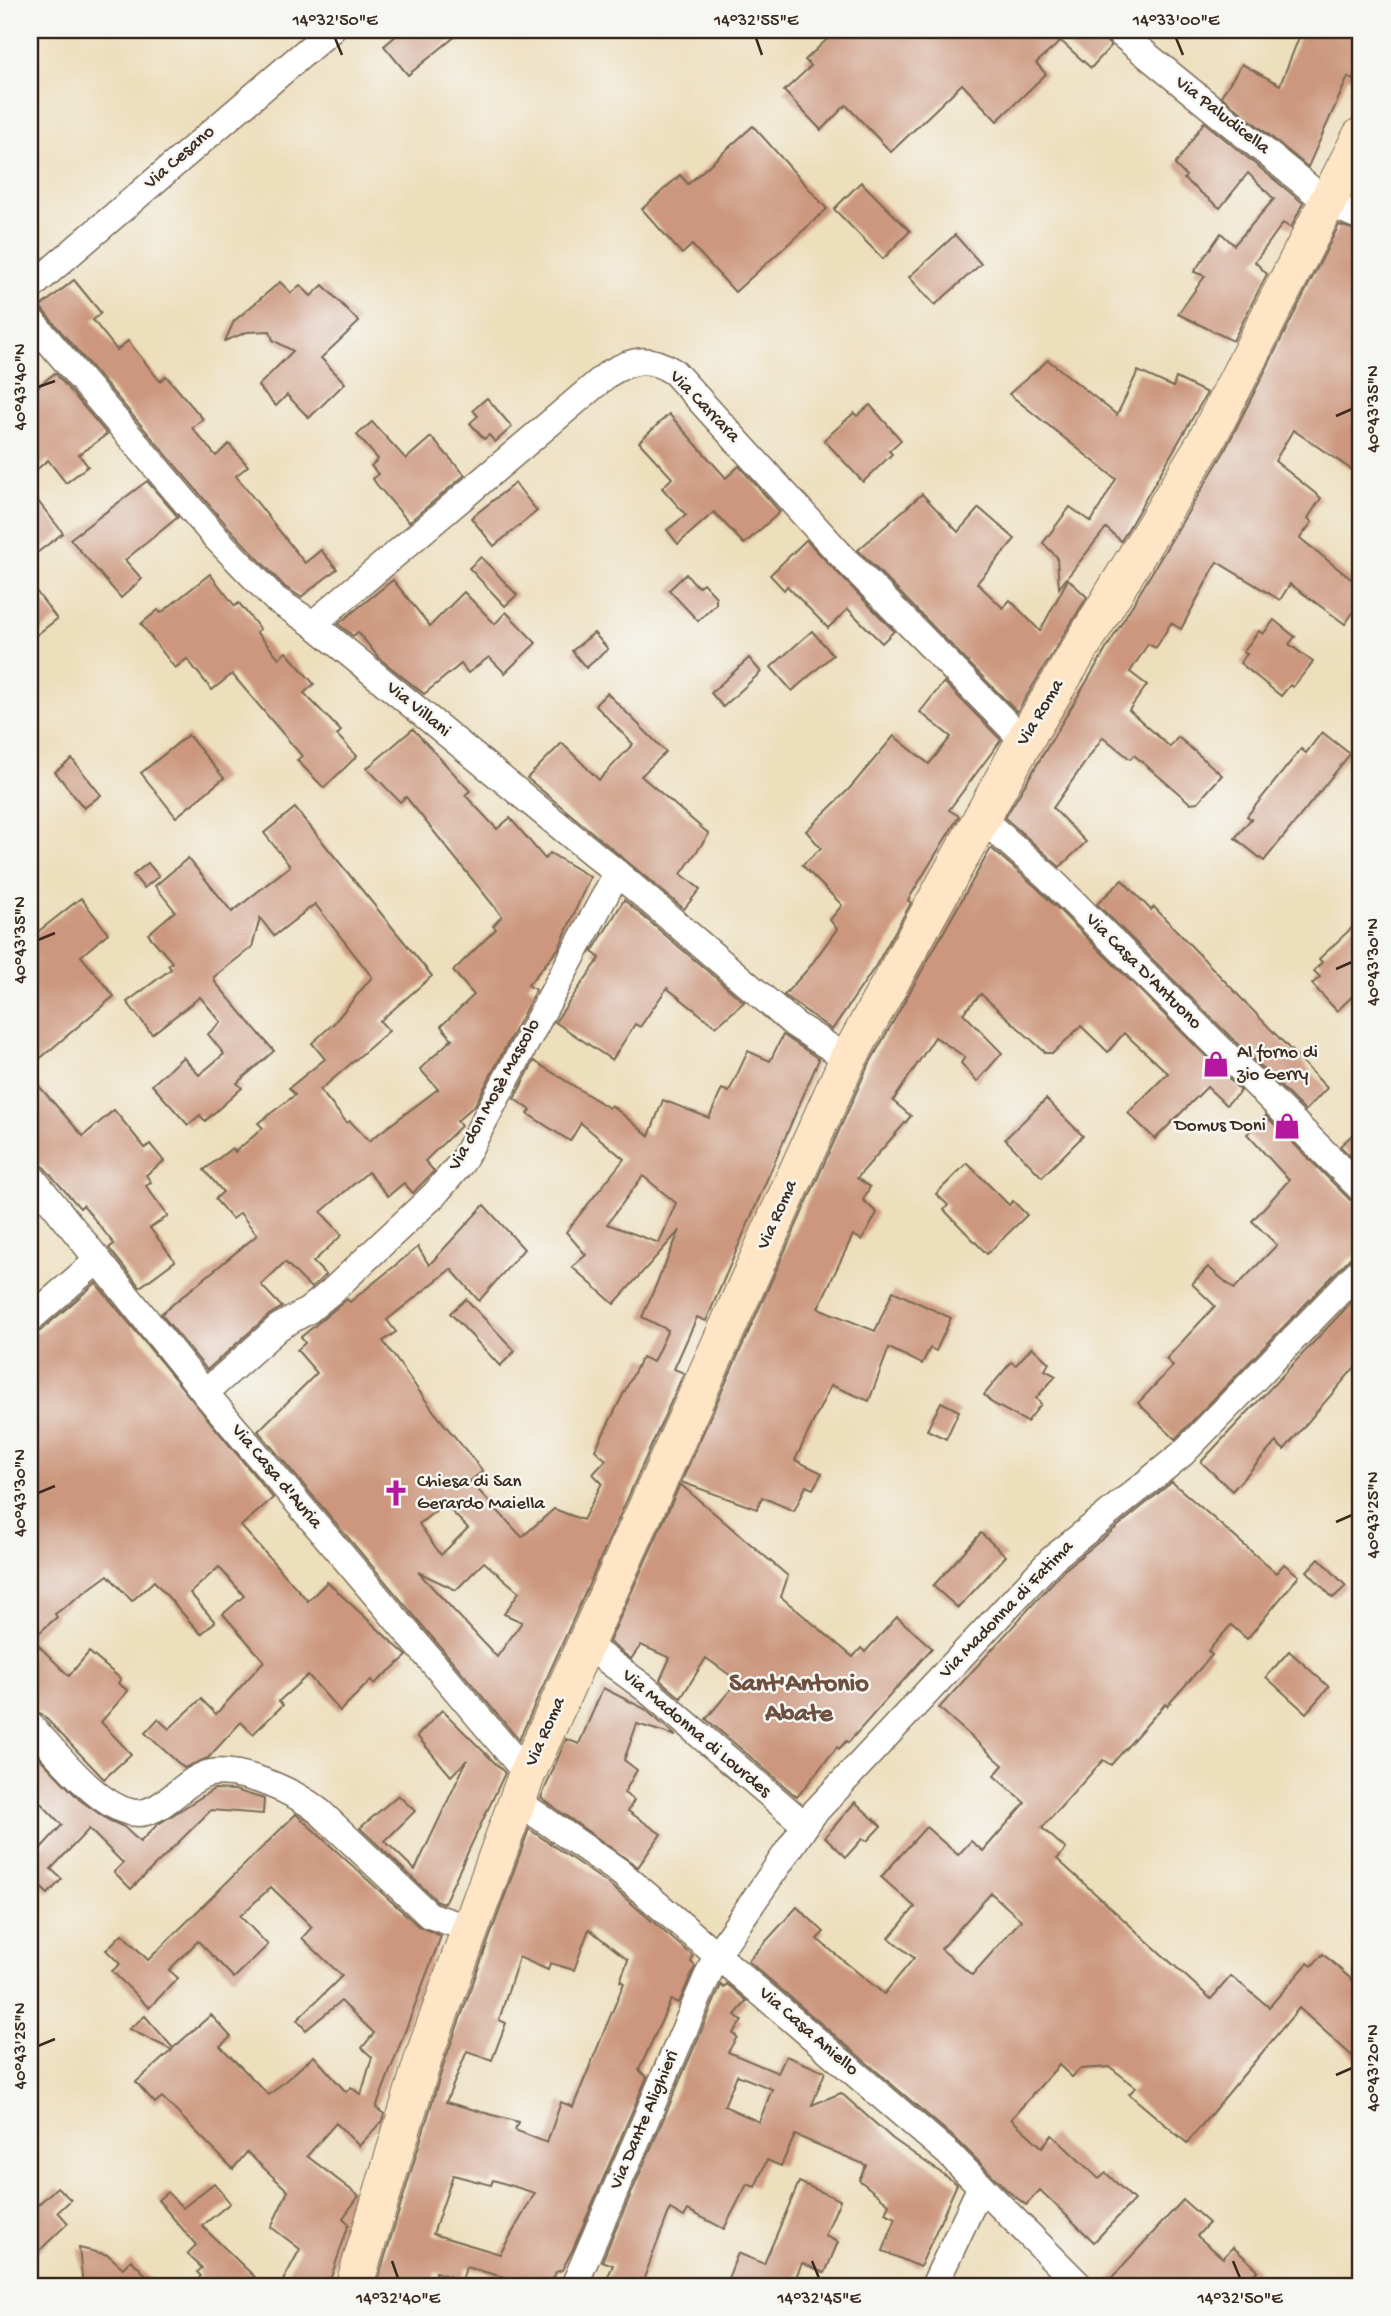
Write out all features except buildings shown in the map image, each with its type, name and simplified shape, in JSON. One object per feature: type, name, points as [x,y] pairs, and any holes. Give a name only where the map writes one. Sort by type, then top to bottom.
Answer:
[{"type":"main road","name":"Via Roma","points":[[354,2286],[425,2053],[522,1788],[848,1059],[1024,741],[1206,441],[1361,136]]},
{"type":"street","name":"Via Cesano","points":[[30,288],[331,30]]},
{"type":"street","name":"Via Paludicella","points":[[1116,30],[1328,203],[1361,218]]},
{"type":"street","name":"Via Villani","points":[[30,319],[216,538],[275,599],[313,624],[617,873],[794,1024],[848,1059]]},
{"type":"street","name":"Via Carrara","points":[[313,624],[608,374],[633,361],[657,361],[674,372],[839,553],[1024,741]]},
{"type":"street","name":"Via Casa D'Antuono","points":[[981,817],[1048,877],[1361,1189]]},
{"type":"street","name":"Via don Mosè Mascolo","points":[[205,1393],[279,1326],[309,1310],[332,1291],[434,1195],[462,1162],[617,873]]},
{"type":"street","name":"Via Casa d'Auria","points":[[30,1175],[522,1788]]},
{"type":"street","points":[[30,1319],[98,1260]]},
{"type":"street","name":"Via Madonna di Fatima","points":[[717,1954],[805,1825],[1052,1559],[1182,1454],[1361,1269]]},
{"type":"street","name":"Via Madonna di Lourdes","points":[[585,1644],[645,1689],[805,1825]]},
{"type":"street","points":[[30,1725],[95,1791],[120,1809],[134,1814],[160,1806],[196,1779],[210,1773],[276,1785],[303,1798],[320,1812],[429,1915],[470,1929]]},
{"type":"street","name":"Via Casa Aniello","points":[[522,1788],[949,2154],[1080,2286]]},
{"type":"street","name":"Via Dante Alighieri","points":[[574,2286],[717,1954]]},
{"type":"street","points":[[934,2286],[981,2186]]},
{"type":"place","name":"Al forno di zio Gerry","points":[[1216,1064]]},
{"type":"place","name":"Domus Doni","points":[[1287,1126]]},
{"type":"place","name":"Chiesa di San Gerardo Maiella","points":[[396,1493]]},
{"type":"district","name":"Sant'Antonio Abate","points":[[799,1700]]}]
